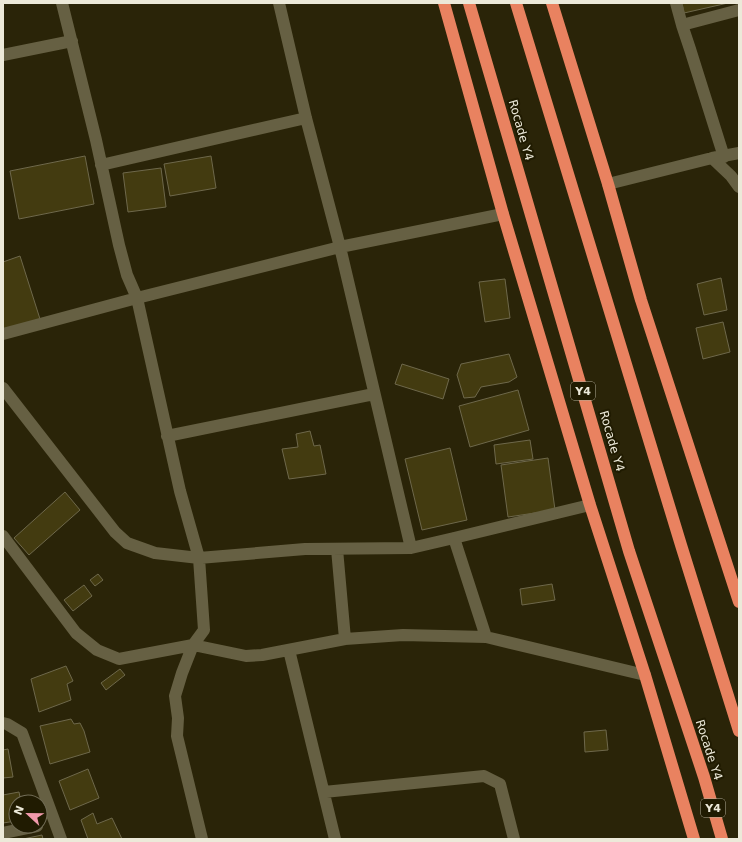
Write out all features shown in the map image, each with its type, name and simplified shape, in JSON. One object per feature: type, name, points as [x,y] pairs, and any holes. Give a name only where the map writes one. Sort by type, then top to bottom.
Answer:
[{"type":"highway","points":[[444,3],[503,214],[590,505],[645,675],[694,839]]},
{"type":"highway","name":"Rocade Y4","points":[[468,3],[629,551],[704,777],[722,839]]},
{"type":"highway","points":[[516,3],[676,530],[739,731]]},
{"type":"highway","points":[[552,3],[608,184],[641,300],[739,602]]},
{"type":"street","points":[[62,3],[96,140],[119,245],[137,298],[180,491],[199,558],[204,630],[193,645],[175,696],[178,718],[177,736],[202,839]]},
{"type":"street","points":[[279,3],[306,118],[340,247],[411,548]]},
{"type":"street","points":[[676,3],[690,49],[718,158],[739,187]]},
{"type":"street","points":[[682,25],[739,10]]},
{"type":"street","points":[[3,55],[72,41]]},
{"type":"street","points":[[101,165],[306,118]]},
{"type":"street","points":[[608,184],[739,153]]},
{"type":"street","points":[[3,334],[137,298],[340,247],[503,214]]},
{"type":"street","points":[[3,388],[115,532],[126,543],[155,553],[199,558],[305,549],[411,548],[590,505]]},
{"type":"street","points":[[167,436],[374,394]]},
{"type":"street","points":[[3,536],[76,633],[97,650],[118,658],[193,645],[246,656],[262,655],[345,639],[403,635],[486,637],[645,675]]},
{"type":"street","points":[[454,538],[486,637]]},
{"type":"street","points":[[337,549],[345,639]]},
{"type":"street","points":[[289,650],[335,839]]},
{"type":"street","points":[[3,723],[8,724],[22,733],[61,839]]},
{"type":"street","points":[[324,792],[484,776],[500,784],[514,839]]},
{"type":"street","points":[[48,823],[55,822]]},
{"type":"building","points":[[682,3],[728,3],[684,13]]},
{"type":"building","points":[[85,156],[94,204],[19,219],[10,171]]},
{"type":"building","points":[[211,156],[216,188],[170,196],[164,164]]},
{"type":"building","points":[[161,168],[166,207],[128,212],[123,173]]},
{"type":"building","points":[[20,256],[40,319],[3,330],[3,262]]},
{"type":"building","points":[[721,278],[727,310],[704,315],[697,284]]},
{"type":"building","points":[[505,279],[510,318],[485,322],[479,282]]},
{"type":"building","points":[[723,322],[730,352],[703,359],[696,328]]},
{"type":"building","points":[[509,354],[517,377],[509,382],[481,387],[475,397],[464,398],[457,375],[461,364]]},
{"type":"building","points":[[402,364],[449,379],[443,399],[395,384]]},
{"type":"building","points":[[518,390],[529,430],[470,447],[459,406]]},
{"type":"building","points":[[310,431],[314,446],[320,445],[326,474],[289,479],[282,449],[298,447],[296,434]]},
{"type":"building","points":[[530,440],[533,459],[496,464],[494,445]]},
{"type":"building","points":[[450,448],[467,520],[422,530],[405,459]]},
{"type":"building","points":[[548,458],[555,510],[508,517],[501,465]]},
{"type":"building","points":[[65,492],[80,510],[29,555],[14,538]]},
{"type":"building","points":[[98,574],[103,580],[95,586],[90,580]]},
{"type":"building","points":[[552,584],[555,600],[522,605],[520,589]]},
{"type":"building","points":[[84,585],[92,596],[73,611],[64,600]]},
{"type":"building","points":[[66,666],[73,681],[67,684],[71,700],[39,712],[31,679]]},
{"type":"building","points":[[120,669],[125,675],[106,690],[101,683]]},
{"type":"building","points":[[71,719],[74,724],[80,723],[90,752],[50,764],[40,726]]},
{"type":"building","points":[[606,730],[608,750],[585,752],[584,732]]},
{"type":"building","points":[[8,749],[13,777],[3,778],[3,750]]},
{"type":"building","points":[[88,769],[99,798],[70,810],[59,781]]},
{"type":"building","points":[[19,792],[19,794],[8,794]]},
{"type":"building","points":[[8,794],[8,822],[3,823],[3,795]]},
{"type":"building","points":[[93,813],[97,824],[112,818],[122,839],[88,839],[81,820]]},
{"type":"building","points":[[42,835],[43,839],[23,839]]}]
